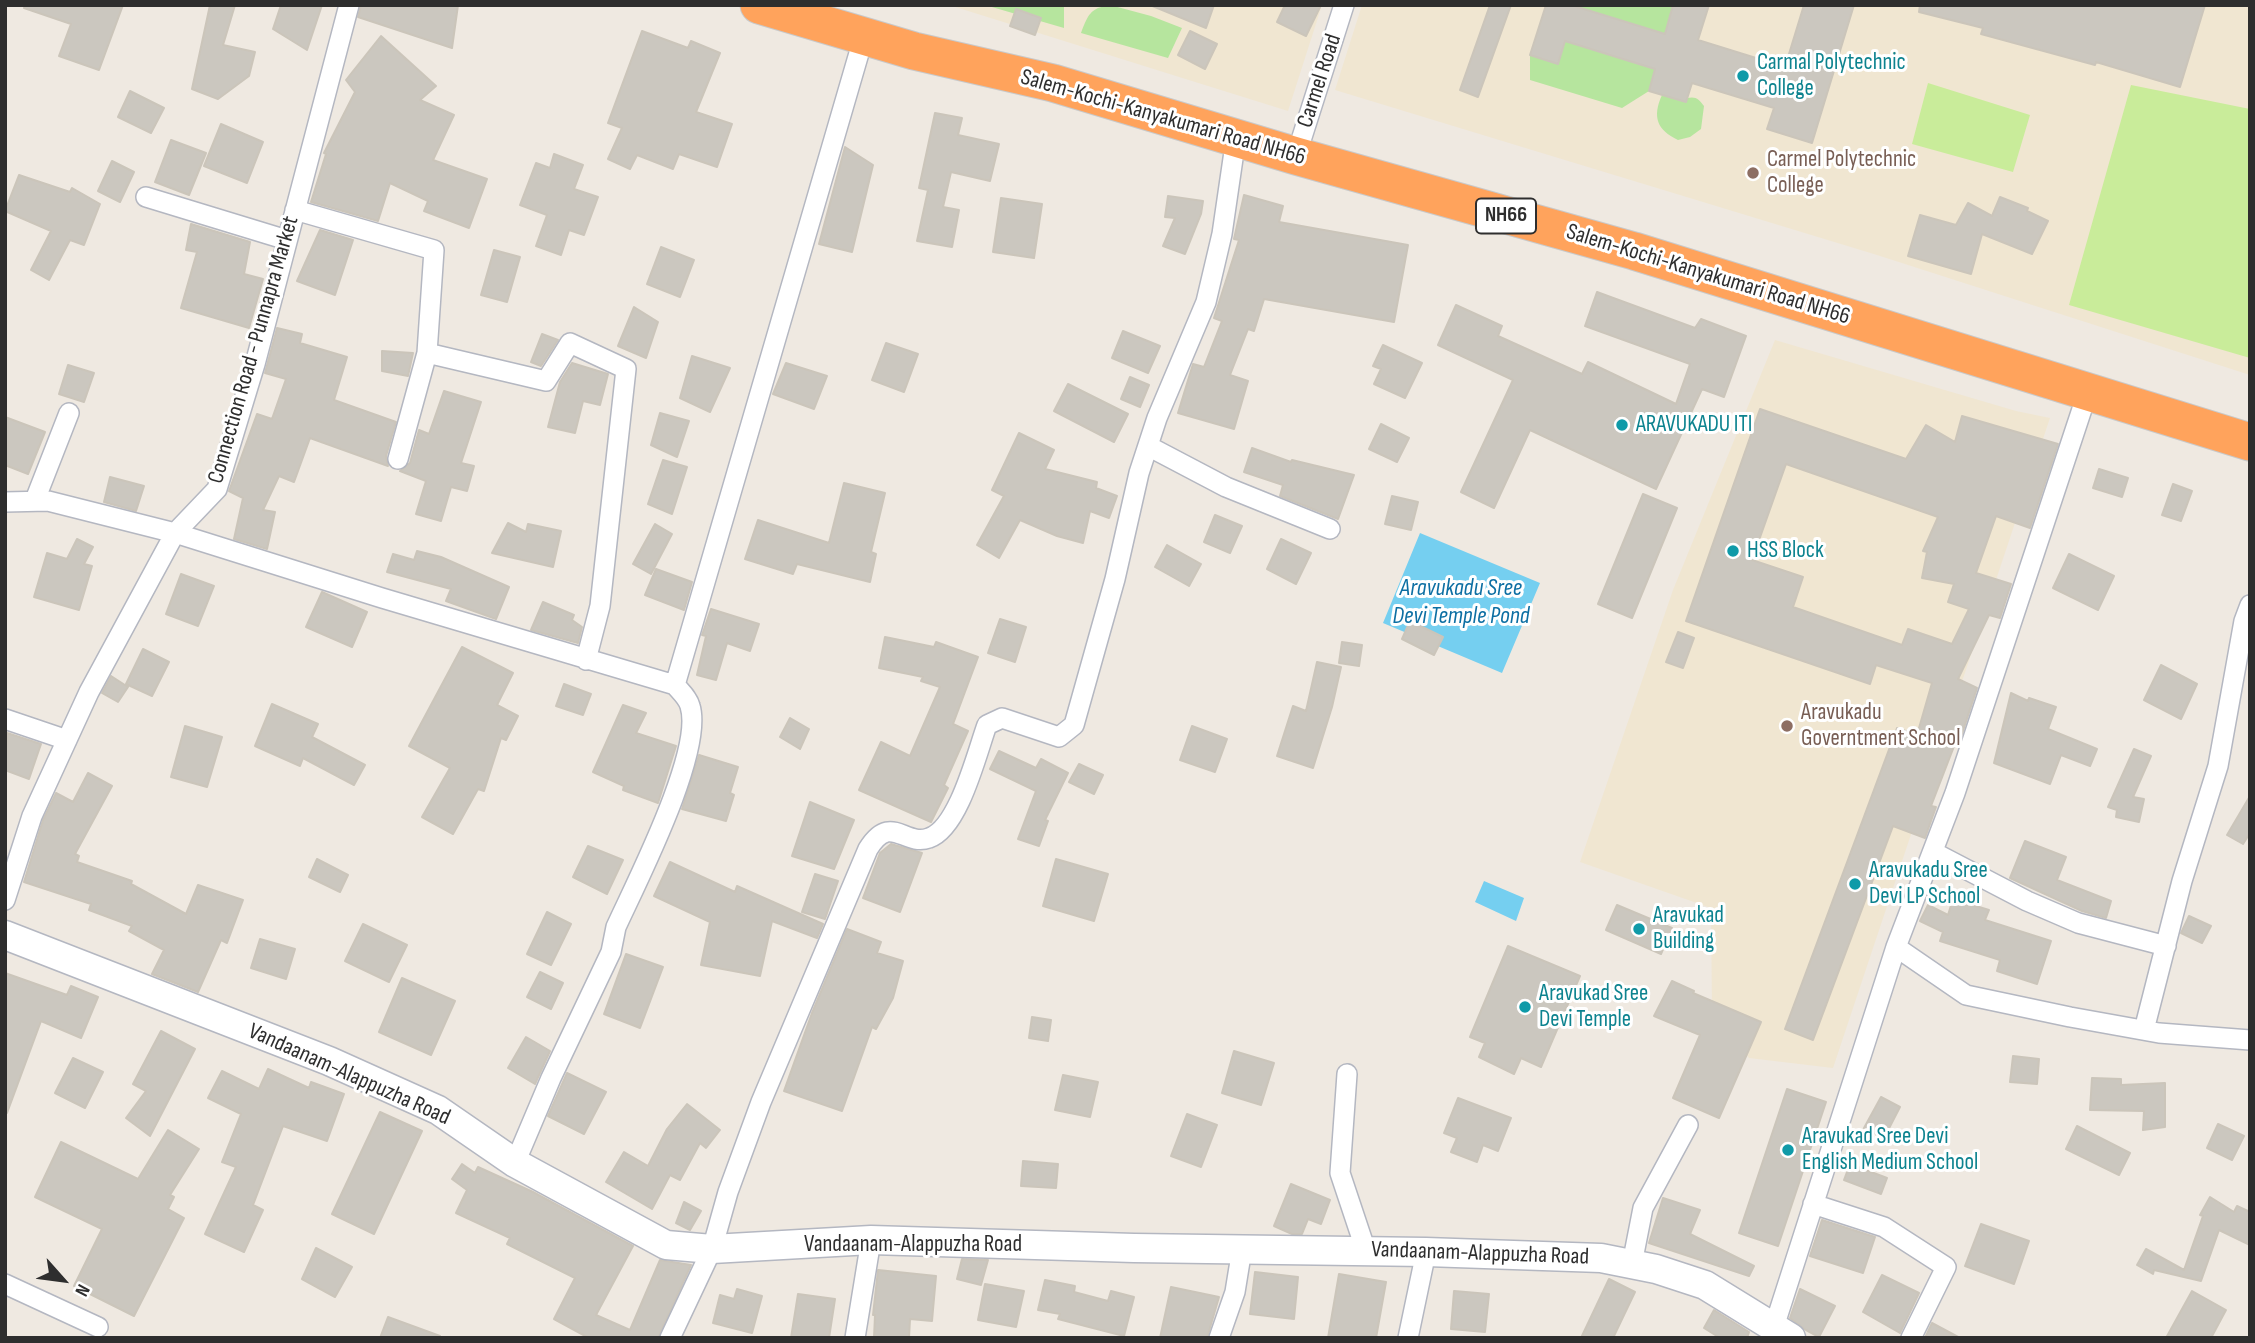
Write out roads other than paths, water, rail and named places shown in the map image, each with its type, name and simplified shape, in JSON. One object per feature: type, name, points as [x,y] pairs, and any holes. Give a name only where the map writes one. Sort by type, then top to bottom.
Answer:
[{"type":"highway","name":"Salem-Kochi-Kanyakumari Road NH66","points":[[759,5],[914,51],[1053,83],[1296,156],[1634,251],[2250,442]]},
{"type":"main road","name":"Vandaanam-Alappuzha Road","points":[[5,935],[329,1061],[439,1110],[514,1163],[666,1245],[712,1249],[871,1240],[1601,1258],[1656,1269],[1705,1285],[1782,1332]]},
{"type":"street","name":"Connection Road - Punnapra Market","points":[[5,900],[32,816],[89,692],[175,533],[217,489],[255,364],[349,5]]},
{"type":"street","name":"Carmel Road","points":[[1296,156],[1345,5]]},
{"type":"street","points":[[675,685],[864,36]]},
{"type":"street","points":[[670,1338],[712,1249],[728,1192],[761,1102],[874,839],[883,833],[892,832],[919,839],[929,838],[939,831],[952,815],[970,779],[975,757],[988,725],[1002,718],[1059,737],[1074,725],[1115,579],[1139,473],[1157,418],[1206,302],[1222,234],[1236,138]]},
{"type":"street","points":[[146,197],[287,240]]},
{"type":"street","points":[[295,210],[434,250],[427,353],[398,459]]},
{"type":"street","points":[[427,353],[546,381],[570,343],[626,369],[600,606],[586,660]]},
{"type":"street","points":[[1782,1332],[1814,1204],[1896,947],[1955,793],[2088,391]]},
{"type":"street","points":[[35,500],[69,413]]},
{"type":"street","points":[[1148,446],[1226,487],[1330,528]]},
{"type":"street","points":[[5,502],[48,501],[175,533],[675,685],[687,698],[691,709],[689,750],[682,777],[616,928],[611,953],[514,1163]]},
{"type":"street","points":[[2144,1030],[2182,881],[2218,766],[2244,621],[2250,605]]},
{"type":"street","points":[[5,719],[67,740]]},
{"type":"street","points":[[1933,852],[2027,901],[2078,923],[2165,946]]},
{"type":"street","points":[[1896,947],[1966,995],[2144,1030],[2250,1040]]},
{"type":"street","points":[[1347,1074],[1340,1173],[1366,1251]]},
{"type":"street","points":[[1632,1264],[1643,1208],[1688,1125]]},
{"type":"street","points":[[1814,1204],[1884,1227],[1946,1267],[1911,1338]]},
{"type":"street","points":[[855,1338],[871,1240]]},
{"type":"street","points":[[1219,1338],[1235,1292],[1242,1249]]},
{"type":"street","points":[[1408,1338],[1426,1252]]},
{"type":"street","points":[[5,1284],[98,1326]]},
{"type":"water","name":"Aravukadu Sree Devi Temple Pond","points":[[1420,533],[1540,583],[1502,673],[1383,623]]},
{"type":"water","points":[[1484,881],[1524,898],[1516,921],[1475,902]]},
{"type":"place","name":"Carmal Polytechnic College","points":[[1743,76]]},
{"type":"place","name":"Carmel Polytechnic College","points":[[1753,173]]},
{"type":"place","name":"ARAVUKADU ITI","points":[[1622,425]]},
{"type":"place","name":"HSS Block","points":[[1733,551]]},
{"type":"place","name":"Aravukadu Governtment School","points":[[1787,726]]},
{"type":"place","name":"Aravukadu Sree Devi LP School","points":[[1855,884]]},
{"type":"place","name":"Aravukad Building","points":[[1639,929]]},
{"type":"place","name":"Aravukad Sree Devi Temple","points":[[1525,1007]]},
{"type":"place","name":"Aravukad Sree Devi English Medium School","points":[[1788,1150]]}]
